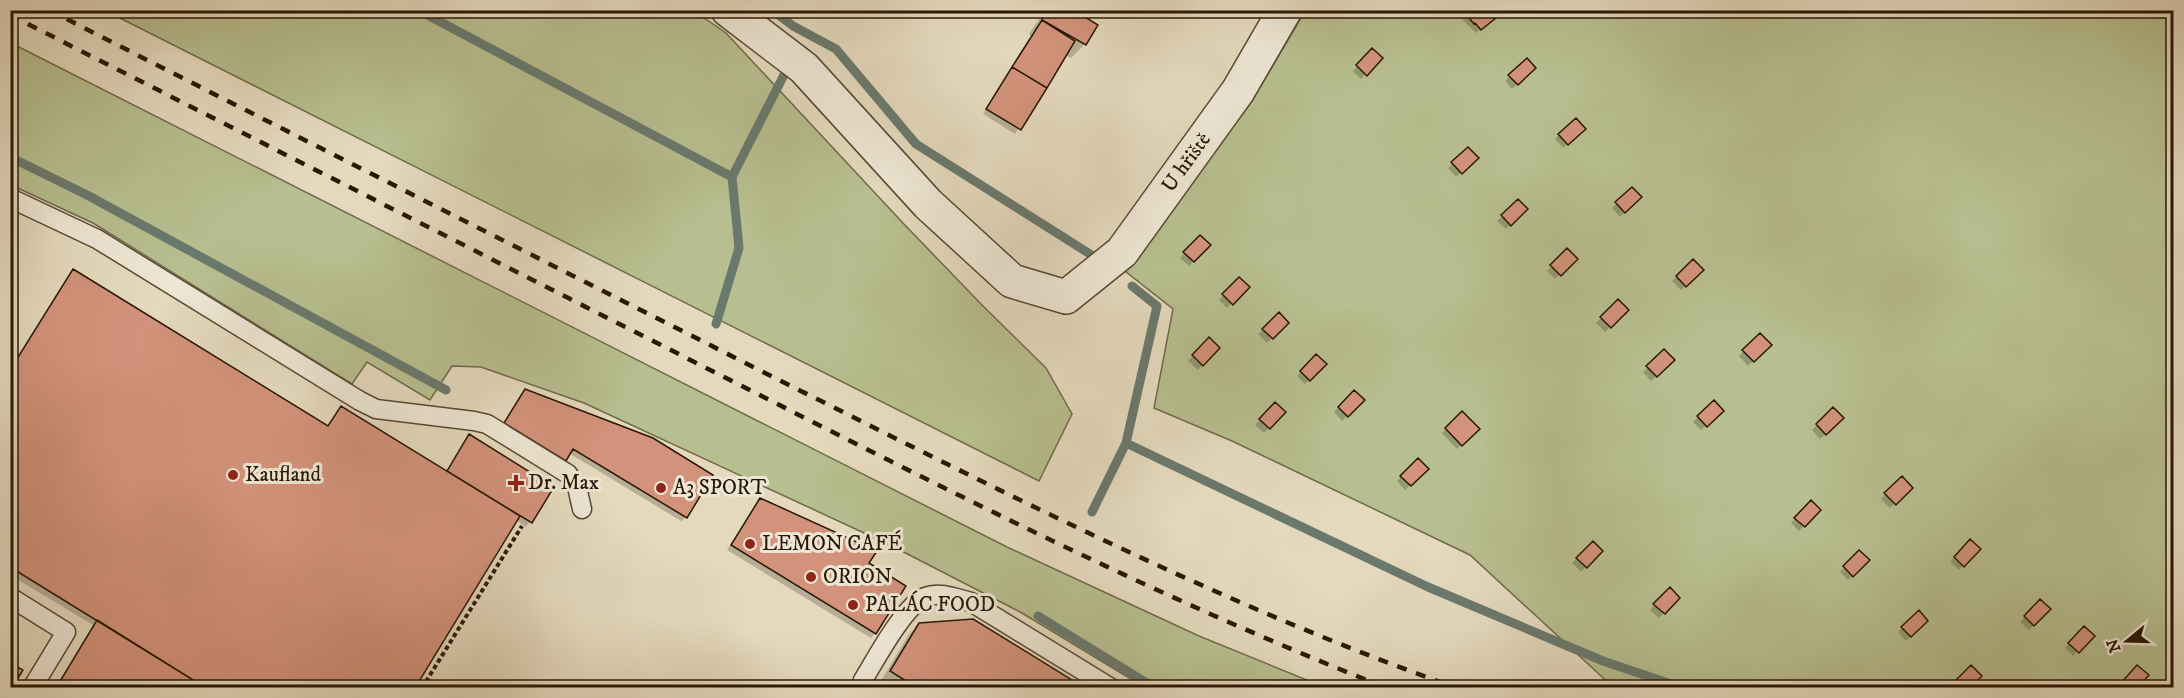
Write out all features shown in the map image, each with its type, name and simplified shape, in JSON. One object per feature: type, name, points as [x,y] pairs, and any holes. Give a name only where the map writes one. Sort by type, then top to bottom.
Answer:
[{"type":"street","name":"U hřiště","points":[[728,10],[804,68],[928,204],[1012,281],[1066,297],[1122,252],[1238,91],[1285,10]]},
{"type":"lane","points":[[10,198],[97,238],[376,409],[487,424],[568,474],[577,487],[582,509]]},
{"type":"lane","points":[[863,680],[911,606],[926,596],[945,594],[971,602],[1112,687]]},
{"type":"lane","points":[[10,597],[66,632],[32,687]]},
{"type":"path","points":[[422,687],[522,526]]},
{"type":"green space","points":[[106,11],[694,11],[726,33],[902,222],[1046,368],[1072,414],[1039,481]]},
{"type":"green space","points":[[1305,11],[2173,11],[2173,687],[1613,687],[1470,555],[1232,441],[1154,408],[1173,309],[1125,271],[1252,101]]},
{"type":"green space","points":[[11,43],[1007,547],[1199,636],[1324,687],[1144,687],[1022,613],[890,545],[584,403],[481,367],[452,366],[430,400],[367,362],[352,384],[93,223],[11,185]]},
{"type":"building","points":[[1047,10],[1074,10],[1098,25],[1086,45],[1042,20]]},
{"type":"building","points":[[1466,10],[1493,10],[1497,17],[1481,30],[1464,12]]},
{"type":"building","points":[[1042,20],[1075,41],[1047,88],[1012,67]]},
{"type":"building","points":[[1372,48],[1383,58],[1367,76],[1356,65]]},
{"type":"building","points":[[1527,58],[1536,68],[1518,85],[1508,75]]},
{"type":"building","points":[[1012,67],[1047,88],[1021,130],[986,109]]},
{"type":"building","points":[[1576,118],[1586,129],[1568,145],[1558,134]]},
{"type":"building","points":[[1468,147],[1479,158],[1462,174],[1451,162]]},
{"type":"building","points":[[1632,187],[1642,197],[1625,213],[1615,202]]},
{"type":"building","points":[[1518,199],[1528,209],[1511,226],[1501,215]]},
{"type":"building","points":[[1200,235],[1211,245],[1194,262],[1183,252]]},
{"type":"building","points":[[1567,248],[1578,259],[1561,276],[1550,265]]},
{"type":"building","points":[[1693,259],[1704,270],[1686,287],[1676,276]]},
{"type":"building","name":"Kaufland","points":[[73,269],[328,426],[341,406],[520,516],[415,688],[206,688],[10,567],[10,370]]},
{"type":"building","points":[[1239,277],[1250,287],[1233,305],[1222,294]]},
{"type":"building","points":[[1618,299],[1629,310],[1611,328],[1600,317]]},
{"type":"building","points":[[1279,312],[1289,323],[1273,339],[1262,329]]},
{"type":"building","points":[[1760,333],[1772,345],[1754,362],[1742,350]]},
{"type":"building","points":[[1209,337],[1220,348],[1203,366],[1192,355]]},
{"type":"building","points":[[1664,349],[1675,360],[1657,377],[1646,366]]},
{"type":"building","points":[[1316,354],[1327,364],[1310,381],[1300,371]]},
{"type":"building","points":[[525,389],[653,438],[713,475],[687,518],[573,449],[566,461],[504,423]]},
{"type":"building","points":[[1354,390],[1365,400],[1348,417],[1338,407]]},
{"type":"building","points":[[1714,400],[1724,411],[1707,427],[1697,416]]},
{"type":"building","points":[[1275,402],[1286,412],[1270,429],[1259,419]]},
{"type":"building","points":[[1833,407],[1844,418],[1826,435],[1816,424]]},
{"type":"building","points":[[1462,411],[1480,429],[1462,446],[1445,428]]},
{"type":"building","points":[[469,434],[554,487],[532,523],[447,471]]},
{"type":"building","points":[[1418,458],[1429,469],[1411,486],[1400,476]]},
{"type":"building","points":[[1902,476],[1913,488],[1896,505],[1884,493]]},
{"type":"building","points":[[760,498],[877,551],[869,563],[906,586],[876,634],[731,545]]},
{"type":"building","points":[[1811,500],[1821,510],[1805,527],[1794,518]]},
{"type":"building","points":[[1970,539],[1981,549],[1964,567],[1954,557]]},
{"type":"building","points":[[1593,541],[1603,551],[1587,568],[1576,558]]},
{"type":"building","points":[[1859,550],[1870,560],[1853,577],[1843,566]]},
{"type":"building","points":[[1670,587],[1680,598],[1665,614],[1653,604]]},
{"type":"building","points":[[2040,599],[2051,609],[2034,626],[2024,616]]},
{"type":"building","points":[[1919,610],[1928,621],[1911,637],[1901,627]]},
{"type":"building","points":[[973,619],[1085,688],[917,688],[890,671],[919,623]]},
{"type":"building","points":[[97,620],[206,688],[56,688]]},
{"type":"building","points":[[2084,626],[2095,636],[2079,653],[2068,643]]},
{"type":"building","points":[[10,663],[23,670],[12,688],[10,688]]},
{"type":"building","points":[[1971,665],[1982,676],[1970,688],[1960,688],[1954,682]]},
{"type":"building","points":[[2137,665],[2149,675],[2137,688],[2126,688],[2121,683]]},
{"type":"waterway","points":[[418,10],[732,177]]},
{"type":"waterway","points":[[772,10],[793,26],[836,49],[916,144],[1090,254]]},
{"type":"waterway","points":[[716,324],[739,248],[732,177],[789,65]]},
{"type":"waterway","points":[[10,157],[87,195],[446,390]]},
{"type":"waterway","points":[[1132,286],[1157,306],[1126,443],[1428,587],[1603,661],[1683,688]]},
{"type":"waterway","points":[[1092,512],[1126,443]]},
{"type":"waterway","points":[[1038,616],[1155,688]]},
{"type":"railway","points":[[49,10],[785,383],[1116,546],[1285,621],[1457,688]]},
{"type":"railway","points":[[10,15],[974,503],[1220,618],[1387,688]]},
{"type":"place","name":"Kaufland","points":[[233,475]]},
{"type":"place","name":"Dr. Max","points":[[516,483]]},
{"type":"place","name":"A3 SPORT","points":[[661,488]]},
{"type":"place","name":"LEMON CAFÉ","points":[[750,544]]},
{"type":"place","name":"ORION","points":[[811,577]]},
{"type":"place","name":"PALÁC FOOD","points":[[853,605]]}]
